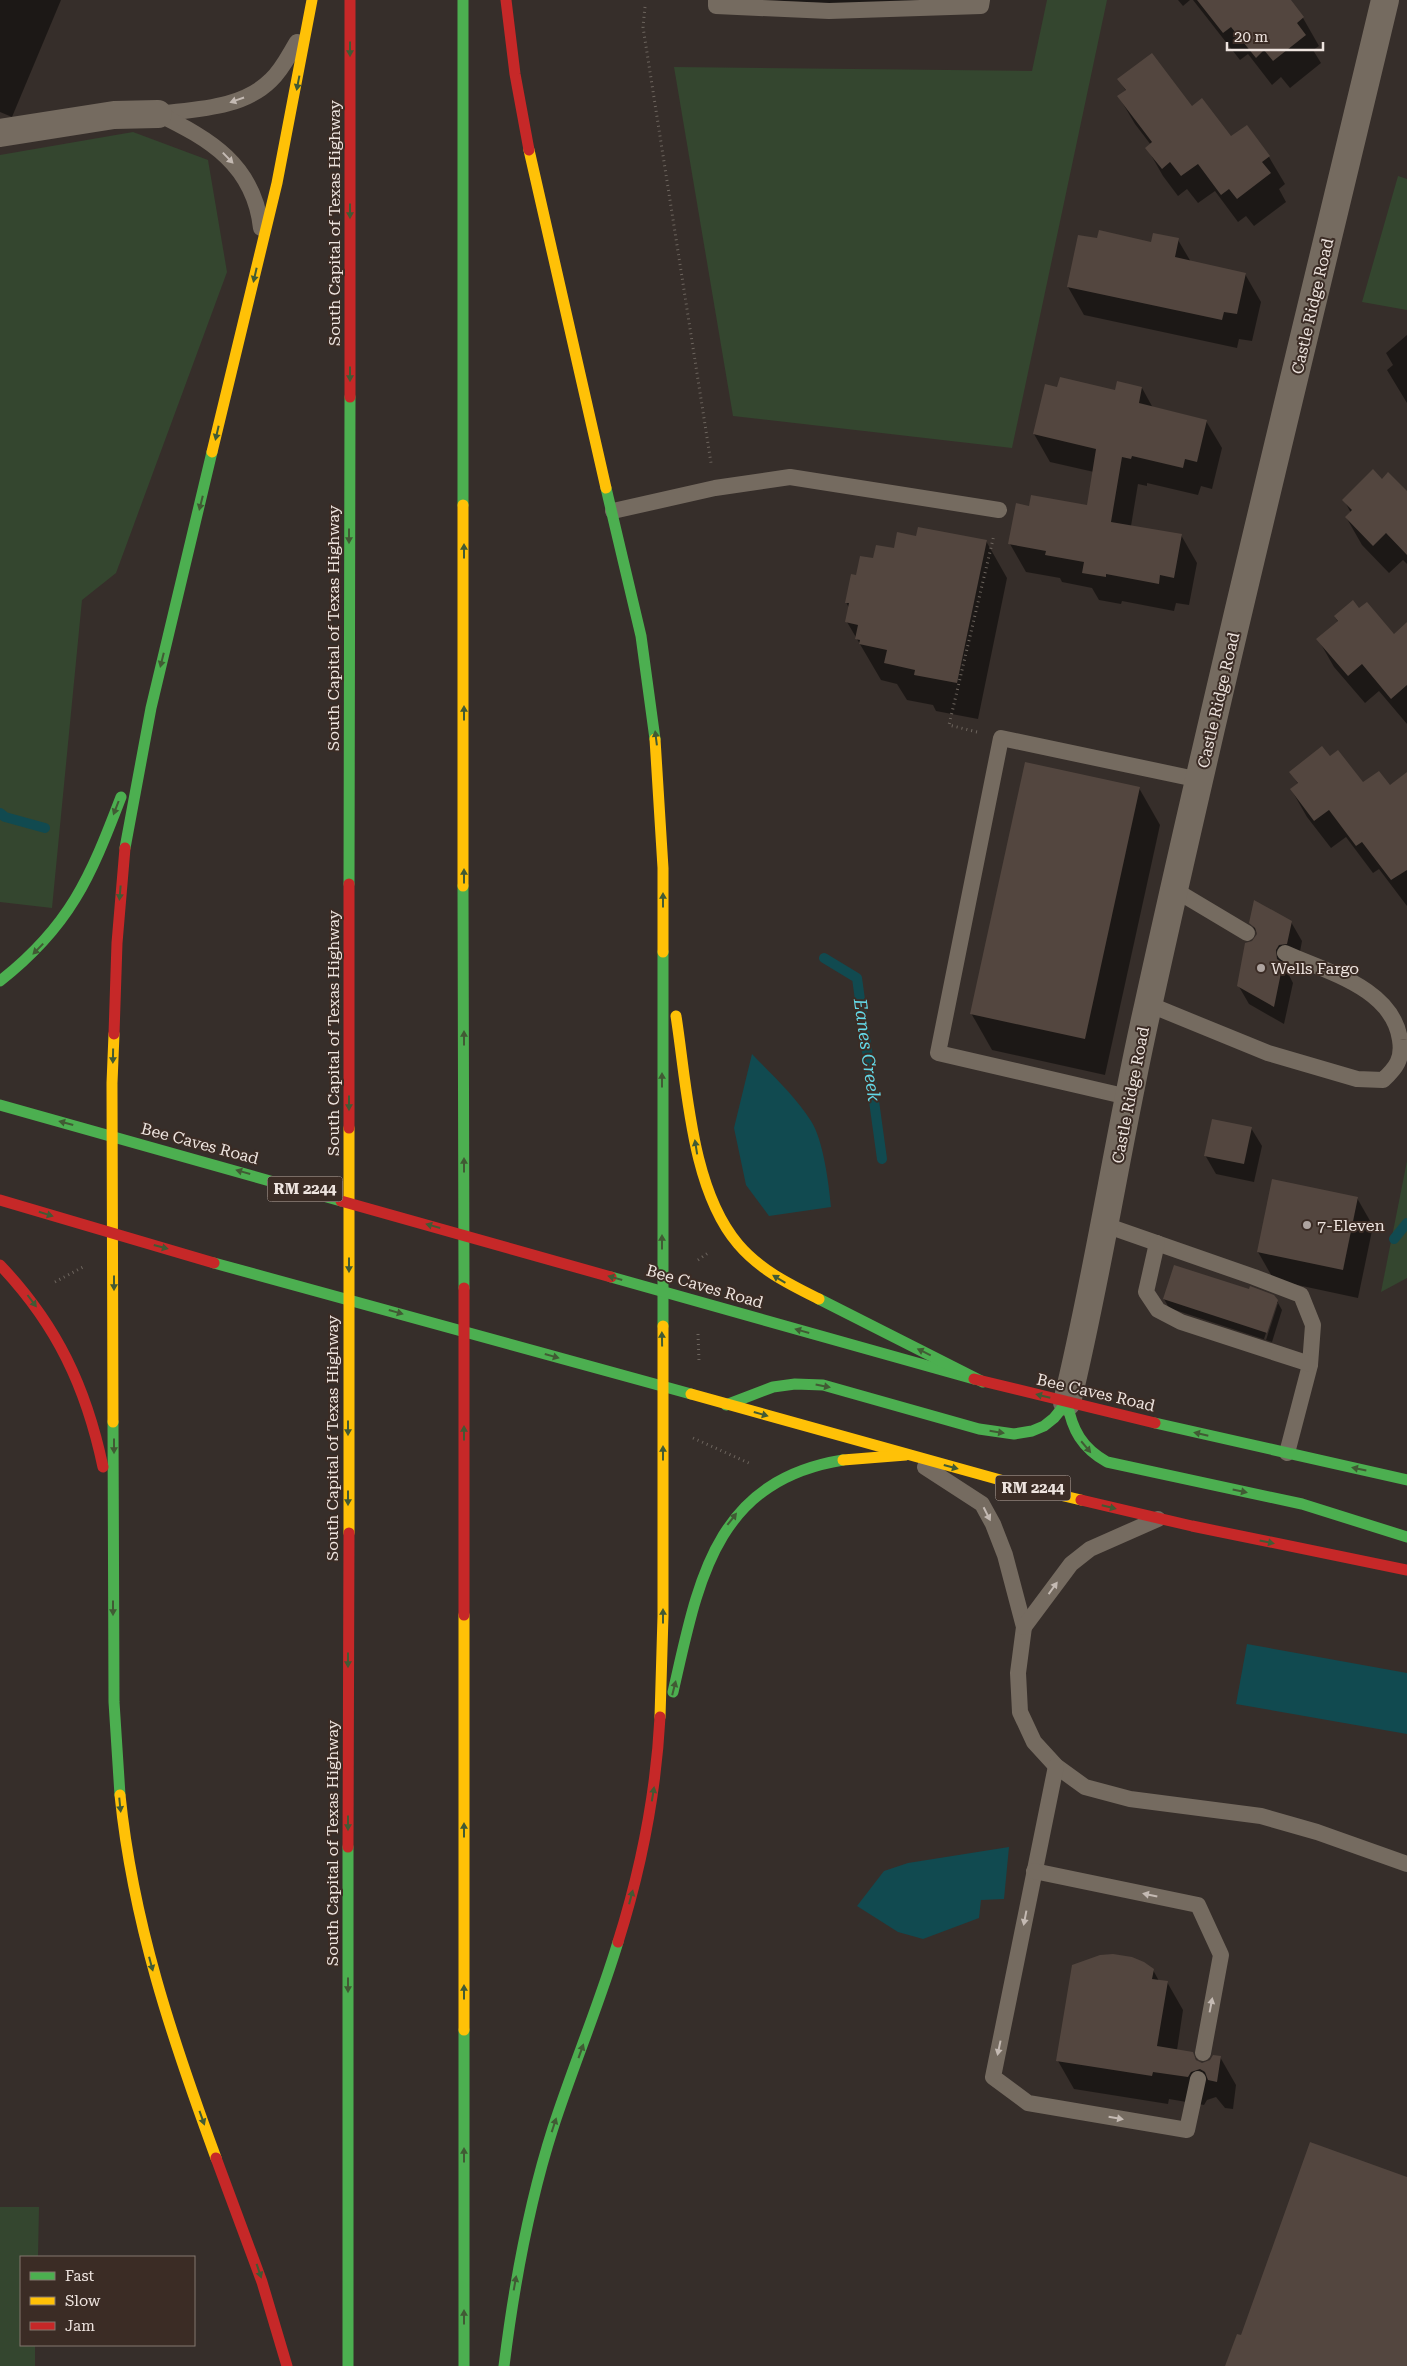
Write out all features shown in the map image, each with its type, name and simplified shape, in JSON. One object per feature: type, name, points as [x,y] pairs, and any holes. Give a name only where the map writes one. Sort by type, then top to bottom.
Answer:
[{"type":"main road","name":"South Capital of Texas Highway","points":[[348,2366],[350,0]]},
{"type":"main road","points":[[463,0],[464,2366]]},
{"type":"main road","points":[[504,2366],[520,2257],[532,2199],[555,2123],[624,1926],[646,1836],[658,1752],[663,1636],[662,926],[661,809],[656,741],[641,636],[614,511],[532,165],[515,74],[506,0]]},
{"type":"main road","points":[[287,2366],[268,2296],[187,2076],[157,1986],[135,1895],[120,1802],[116,1756],[113,1637],[114,1009],[118,912],[125,845],[146,730],[263,244],[288,131],[311,6]]},
{"type":"main road","points":[[0,981],[31,956],[48,938],[76,902],[97,860],[146,730]]},
{"type":"main road","points":[[662,926],[700,1172],[712,1205],[730,1236],[759,1266],[779,1279],[984,1382]]},
{"type":"main road","name":"Bee Caves Road","points":[[0,1105],[984,1382],[1407,1480]]},
{"type":"main road","name":"RM 2244","points":[[0,1200],[114,1235],[906,1455],[1159,1518],[1407,1570]]},
{"type":"main road","points":[[0,1264],[36,1306],[62,1346],[75,1372],[94,1428],[114,1524]]},
{"type":"main road","points":[[726,1405],[759,1390],[779,1384],[823,1385],[973,1427],[1009,1434],[1026,1433],[1040,1428],[1060,1413],[1067,1402]]},
{"type":"main road","points":[[1067,1402],[1075,1431],[1083,1444],[1093,1455],[1107,1462],[1302,1504],[1407,1537]]},
{"type":"main road","points":[[658,1752],[704,1570],[719,1537],[739,1511],[752,1498],[779,1481],[809,1468],[860,1459],[906,1455]]},
{"type":"street","name":"Castle Ridge Road","points":[[1067,1402],[1090,1305],[1128,1097],[1148,1004],[1385,0]]},
{"type":"street","points":[[0,133],[114,115],[158,114]]},
{"type":"lane","points":[[716,0],[716,6],[829,11],[981,6],[982,0]]},
{"type":"lane","points":[[158,114],[216,106],[239,100],[256,92],[271,80],[285,63],[311,6]]},
{"type":"lane","points":[[158,114],[190,129],[216,146],[239,170],[255,201],[263,244]]},
{"type":"lane","points":[[614,511],[715,488],[790,477],[999,510]]},
{"type":"lane","points":[[1128,1097],[938,1053],[1002,738],[1200,780]]},
{"type":"lane","points":[[1175,890],[1247,933]]},
{"type":"lane","points":[[1148,1004],[1268,1053],[1357,1079],[1383,1080],[1396,1068],[1402,1052],[1398,1027],[1381,1001],[1352,983],[1285,953]]},
{"type":"lane","points":[[1105,1225],[1301,1295],[1313,1325],[1310,1364],[1287,1453]]},
{"type":"lane","points":[[1157,1243],[1146,1292],[1158,1310],[1181,1322],[1310,1364]]},
{"type":"lane","points":[[906,1455],[982,1504],[1006,1555],[1024,1627],[1018,1673],[1020,1712],[1034,1742],[1056,1766],[1085,1786],[1130,1798],[1261,1816],[1317,1832],[1407,1864]]},
{"type":"lane","points":[[1024,1627],[1071,1564],[1090,1549],[1159,1518]]},
{"type":"lane","points":[[1056,1766],[993,2077],[1028,2103],[1187,2130],[1198,2079]]},
{"type":"lane","points":[[1034,1871],[1198,1905],[1221,1955],[1202,2053]]},
{"type":"path","points":[[645,7],[643,27],[715,488]]},
{"type":"path","points":[[999,510],[949,725],[1002,738]]},
{"type":"path","points":[[50,1285],[86,1265]]},
{"type":"path","points":[[698,1333],[699,1360]]},
{"type":"path","points":[[690,1437],[749,1462],[753,1467]]},
{"type":"green space","points":[[1047,0],[1107,0],[1012,448],[733,416],[674,67],[1032,71]]},
{"type":"green space","points":[[133,132],[208,160],[227,272],[116,573],[82,600],[52,908],[0,902],[0,155]]},
{"type":"green space","points":[[1398,176],[1407,179],[1407,310],[1362,302]]},
{"type":"green space","points":[[1407,1161],[1407,1278],[1381,1292]]},
{"type":"green space","points":[[0,2207],[39,2207],[38,2256],[20,2256],[20,2346],[35,2346],[35,2366],[0,2366]]},
{"type":"water","points":[[752,1054],[798,1103],[811,1121],[819,1139],[825,1162],[831,1207],[769,1216],[746,1185],[734,1128]]},
{"type":"water","points":[[1247,1644],[1407,1673],[1407,1734],[1236,1704]]},
{"type":"water","points":[[1009,1847],[1004,1899],[981,1900],[979,1918],[923,1939],[898,1932],[857,1906],[884,1871],[908,1863]]},
{"type":"building","points":[[1197,0],[1291,0],[1304,17],[1297,23],[1306,35],[1273,61],[1264,50],[1256,58],[1231,27],[1223,33]]},
{"type":"building","points":[[1152,53],[1192,106],[1202,98],[1231,136],[1247,125],[1270,156],[1262,162],[1271,173],[1237,199],[1229,189],[1221,195],[1198,164],[1181,176],[1170,162],[1162,169],[1145,148],[1152,142],[1117,96],[1126,90],[1117,79]]},
{"type":"building","points":[[1099,230],[1151,242],[1153,233],[1179,238],[1175,257],[1246,273],[1237,314],[1224,312],[1222,320],[1067,287],[1078,235],[1097,238]]},
{"type":"building","points":[[1060,377],[1115,390],[1117,381],[1142,387],[1139,403],[1207,420],[1197,462],[1185,459],[1183,468],[1132,456],[1131,459],[1122,457],[1111,522],[1182,534],[1174,578],[1160,575],[1159,584],[1106,574],[1106,577],[1082,573],[1084,562],[1045,555],[1046,551],[1008,544],[1016,503],[1029,506],[1031,495],[1087,505],[1096,449],[1033,434],[1045,384],[1057,387]]},
{"type":"building","points":[[1373,469],[1382,479],[1388,472],[1407,491],[1407,555],[1386,533],[1373,546],[1345,517],[1352,510],[1342,500]]},
{"type":"building","points":[[918,527],[987,540],[957,683],[914,675],[915,670],[884,663],[887,650],[859,644],[860,640],[855,639],[858,625],[845,622],[849,603],[845,603],[851,574],[856,575],[860,556],[873,558],[876,545],[894,548],[897,532],[916,536]]},
{"type":"building","points":[[1353,600],[1359,608],[1367,602],[1394,634],[1407,622],[1407,685],[1391,699],[1362,664],[1348,676],[1316,639],[1338,621],[1334,616]]},
{"type":"building","points":[[1322,746],[1330,756],[1338,750],[1363,782],[1379,771],[1390,785],[1407,772],[1407,870],[1391,880],[1362,842],[1356,846],[1329,810],[1314,821],[1290,789],[1298,783],[1289,772]]},
{"type":"building","points":[[1025,762],[1140,787],[1085,1039],[970,1014]]},
{"type":"building","name":"Wells Fargo","points":[[1254,900],[1292,921],[1287,944],[1279,945],[1276,950],[1277,959],[1283,963],[1274,1007],[1237,986],[1245,943],[1252,941],[1257,934],[1255,928],[1249,923]]},
{"type":"building","points":[[1212,1119],[1252,1127],[1244,1164],[1204,1156]]},
{"type":"building","name":"7-Eleven","points":[[1272,1179],[1358,1197],[1343,1270],[1257,1252]]},
{"type":"building","points":[[1174,1265],[1249,1289],[1250,1286],[1274,1295],[1278,1300],[1267,1333],[1163,1299]]},
{"type":"building","points":[[1113,1954],[1132,1957],[1144,1962],[1154,1969],[1152,1979],[1168,1981],[1157,2046],[1193,2052],[1196,2060],[1202,2063],[1210,2060],[1213,2055],[1221,2056],[1217,2082],[1208,2080],[1205,2072],[1200,2069],[1191,2072],[1188,2077],[1153,2072],[1152,2076],[1056,2061],[1072,1965],[1100,1955]]},
{"type":"building","points":[[1310,2142],[1407,2177],[1407,2366],[1225,2366],[1237,2334],[1241,2335]]},
{"type":"waterway","name":"Eanes Creek","points":[[0,813],[5,817],[45,828]]},
{"type":"waterway","name":"Eanes Creek","points":[[824,958],[857,978],[882,1159]]},
{"type":"waterway","name":"Eanes Creek","points":[[1394,1239],[1407,1223]]},
{"type":"traffic: fast","points":[[463,0],[463,505]]},
{"type":"traffic: fast","points":[[349,884],[350,397]]},
{"type":"traffic: fast","points":[[125,848],[151,708],[212,452]]},
{"type":"traffic: fast","points":[[606,488],[641,636],[655,739]]},
{"type":"traffic: fast","points":[[0,981],[24,961],[44,940],[75,899],[99,852],[121,797]]},
{"type":"traffic: fast","points":[[463,886],[464,1288]]},
{"type":"traffic: fast","points":[[663,952],[663,1326]]},
{"type":"traffic: fast","points":[[0,1105],[341,1201]]},
{"type":"traffic: fast","points":[[214,1263],[691,1394]]},
{"type":"traffic: fast","points":[[611,1277],[974,1379]]},
{"type":"traffic: fast","points":[[819,1299],[983,1382]]},
{"type":"traffic: fast","points":[[726,1405],[773,1387],[795,1384],[823,1385],[979,1429],[1014,1434],[1032,1431],[1044,1426],[1054,1418],[1067,1402]]},
{"type":"traffic: fast","points":[[1067,1402],[1075,1430],[1091,1451],[1107,1462],[1302,1504],[1407,1537]]},
{"type":"traffic: fast","points":[[113,1422],[114,1702],[120,1795]]},
{"type":"traffic: fast","points":[[1155,1423],[1407,1480]]},
{"type":"traffic: fast","points":[[673,1692],[692,1613],[703,1577],[719,1543],[739,1514],[765,1490],[799,1472],[843,1460]]},
{"type":"traffic: fast","points":[[348,1847],[348,2366]]},
{"type":"traffic: fast","points":[[504,2366],[517,2276],[529,2216],[544,2157],[618,1942]]},
{"type":"traffic: fast","points":[[464,2030],[464,2366]]},
{"type":"traffic: slow","points":[[212,452],[277,183],[312,0]]},
{"type":"traffic: slow","points":[[529,150],[606,488]]},
{"type":"traffic: slow","points":[[463,505],[463,886]]},
{"type":"traffic: slow","points":[[655,739],[663,868],[663,952]]},
{"type":"traffic: slow","points":[[676,1016],[694,1136],[710,1195],[722,1221],[738,1244],[765,1269],[819,1299]]},
{"type":"traffic: slow","points":[[113,1422],[112,1083],[114,1034]]},
{"type":"traffic: slow","points":[[349,1128],[349,1533]]},
{"type":"traffic: slow","points":[[660,1717],[663,1616],[663,1326]]},
{"type":"traffic: slow","points":[[691,1394],[1022,1486],[1081,1500]]},
{"type":"traffic: slow","points":[[843,1460],[906,1455]]},
{"type":"traffic: slow","points":[[464,1615],[464,2030]]},
{"type":"traffic: slow","points":[[120,1795],[134,1889],[156,1980],[184,2069],[216,2158]]},
{"type":"traffic: jam","points":[[350,0],[350,397]]},
{"type":"traffic: jam","points":[[506,0],[515,74],[529,150]]},
{"type":"traffic: jam","points":[[114,1034],[117,943],[125,848]]},
{"type":"traffic: jam","points":[[349,884],[349,1128]]},
{"type":"traffic: jam","points":[[0,1200],[214,1263]]},
{"type":"traffic: jam","points":[[341,1201],[611,1277]]},
{"type":"traffic: jam","points":[[0,1265],[38,1311],[66,1358],[88,1410],[103,1467]]},
{"type":"traffic: jam","points":[[464,1288],[464,1615]]},
{"type":"traffic: jam","points":[[974,1379],[1155,1423]]},
{"type":"traffic: jam","points":[[1081,1500],[1192,1526],[1407,1570]]},
{"type":"traffic: jam","points":[[348,1847],[349,1533]]},
{"type":"traffic: jam","points":[[618,1942],[634,1887],[646,1831],[655,1774],[660,1717]]},
{"type":"traffic: jam","points":[[216,2158],[262,2282],[287,2366]]},
{"type":"place","name":"Wells Fargo","points":[[1261,968]]},
{"type":"place","name":"7-Eleven","points":[[1307,1225]]}]
